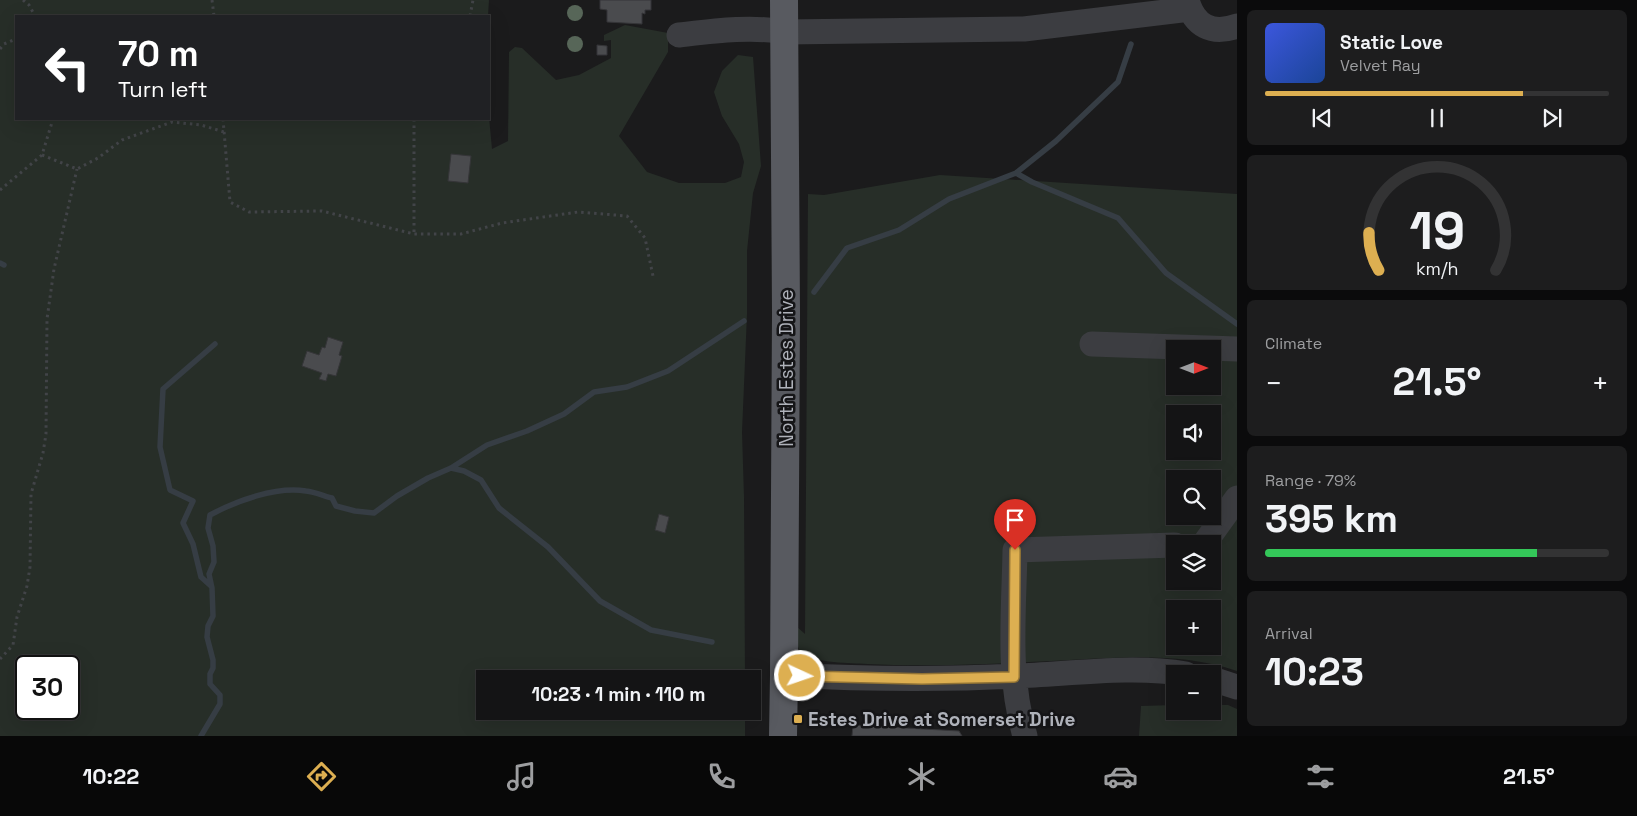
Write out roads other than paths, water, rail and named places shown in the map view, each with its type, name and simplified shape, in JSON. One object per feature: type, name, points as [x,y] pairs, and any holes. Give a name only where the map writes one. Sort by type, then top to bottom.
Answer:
[{"type":"main road","name":"North Estes Drive","points":[[783,736],[784,0]]},
{"type":"street","points":[[678,35],[728,30],[785,32],[1024,29],[1188,5],[1196,19],[1205,26],[1216,30],[1227,30],[1237,26]]},
{"type":"street","points":[[1092,344],[1237,350]]},
{"type":"street","points":[[1210,535],[1237,498]]},
{"type":"street","points":[[1024,736],[1017,706],[1014,677],[1015,550],[1166,545]]},
{"type":"street","points":[[784,675],[922,679],[1014,677],[1128,671],[1166,673]]},
{"type":"street","points":[[1221,682],[1237,687]]},
{"type":"waterway","points":[[814,292],[847,248],[899,230],[949,199],[1016,173],[1056,141],[1118,82],[1131,44]]},
{"type":"waterway","points":[[1016,173],[1032,182],[1118,218],[1166,273],[1237,324]]},
{"type":"waterway","points":[[0,263],[4,265]]},
{"type":"waterway","points":[[201,736],[220,704],[220,695],[210,684],[213,660],[207,637],[208,626],[213,616],[212,588],[209,574],[214,562],[213,546],[208,528],[210,515],[256,496],[294,490],[332,498],[336,506],[374,513],[397,496],[428,478],[451,468],[487,445],[527,431],[564,414],[594,392],[627,387],[668,371],[744,321]]},
{"type":"waterway","points":[[211,586],[201,577],[193,544],[183,523],[193,501],[170,490],[160,447],[163,389],[215,344]]},
{"type":"waterway","points":[[451,468],[464,471],[481,480],[499,508],[548,547],[600,601],[651,630],[712,642]]},
{"type":"place","name":"Estes Drive at Somerset Drive","points":[[798,719]]}]
